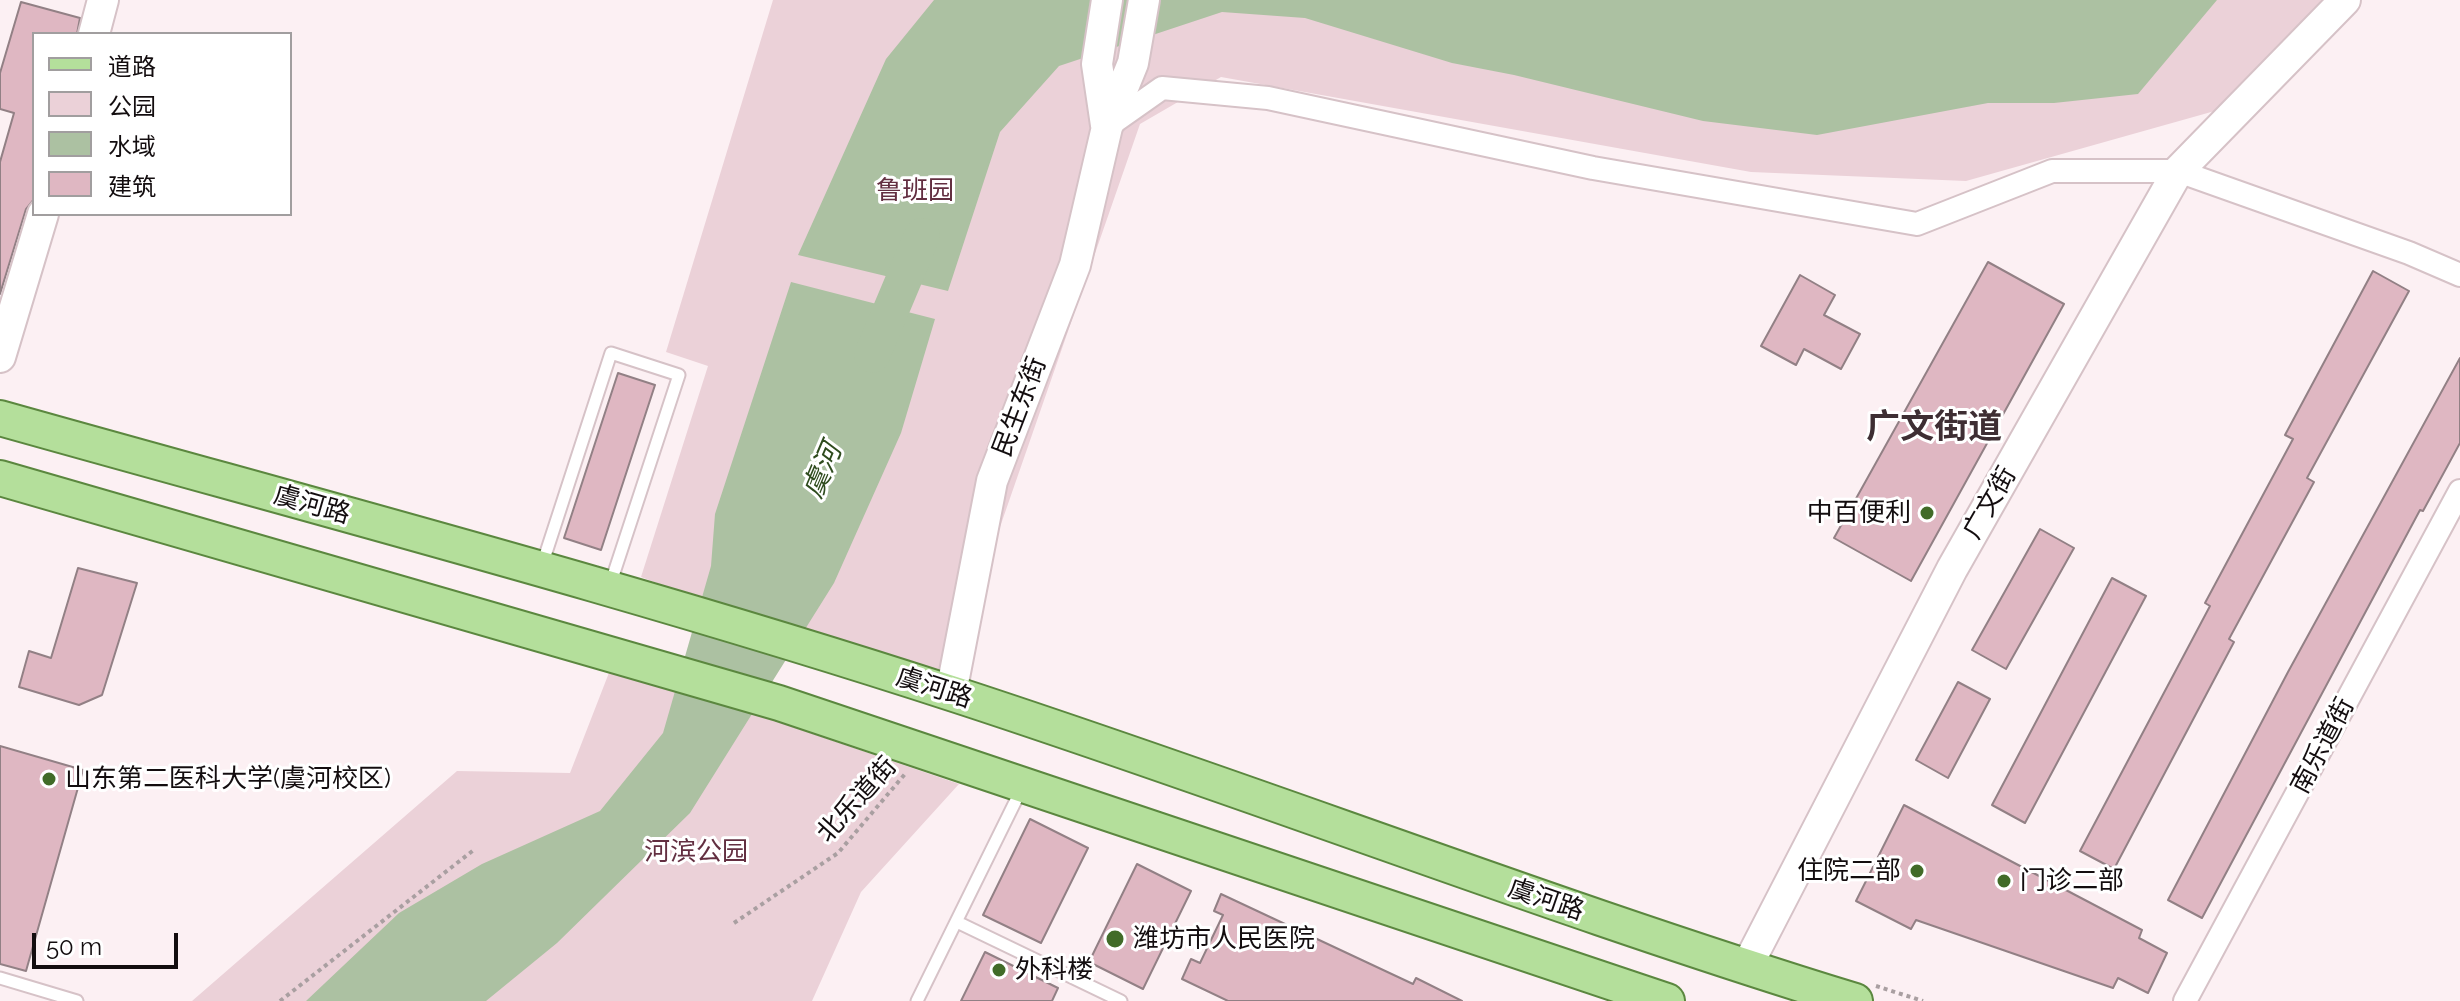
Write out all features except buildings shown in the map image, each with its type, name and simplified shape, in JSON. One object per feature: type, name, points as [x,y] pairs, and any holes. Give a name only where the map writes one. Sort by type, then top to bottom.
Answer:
[{"type":"main road","name":"虞河路","points":[[0,418],[609,588],[951,693],[1746,968],[1855,1001]]},
{"type":"main road","points":[[0,478],[779,703],[1667,1001]]},
{"type":"street","points":[[95,32],[103,0]]},
{"type":"street","name":"民生东街","points":[[1107,0],[1097,64],[1107,127]]},
{"type":"street","name":"民生东街","points":[[951,693],[992,481],[1075,265],[1107,127],[1133,63],[1144,0]]},
{"type":"street","name":"广文街","points":[[1746,968],[1952,569],[2178,171],[2345,0]]},
{"type":"street","points":[[1107,127],[1162,88],[1268,98],[1593,168],[1917,224],[2052,171],[2178,171],[2409,253],[2460,275]]},
{"type":"street","points":[[0,357],[42,216]]},
{"type":"street","name":"南乐道街","points":[[2185,1001],[2460,491]]},
{"type":"lane","points":[[541,569],[611,353],[679,375],[609,588]]},
{"type":"lane","points":[[917,1001],[1024,785]]},
{"type":"lane","points":[[957,922],[1121,1001]]},
{"type":"lane","points":[[0,978],[77,1001]]},
{"type":"path","name":"北乐道街","points":[[734,923],[838,853],[924,751]]},
{"type":"path","points":[[280,1001],[475,849]]},
{"type":"path","points":[[1901,1001],[1903,994]]},
{"type":"green space","name":"鲁班园","points":[[773,0],[2335,0],[2236,105],[1966,181],[1751,172],[1221,77],[1140,124],[943,691],[641,577],[708,366],[666,352]]},
{"type":"green space","name":"河滨公园","points":[[612,665],[959,784],[861,892],[812,1001],[192,1001],[457,771],[570,773]]},
{"type":"water","points":[[934,0],[2217,0],[2138,94],[2054,103],[1988,103],[1817,135],[1703,121],[1452,63],[1305,18],[1222,12],[1059,66],[1000,132],[948,291],[798,255],[886,59]]},
{"type":"water","points":[[791,282],[935,319],[901,433],[834,583],[690,813],[557,943],[486,1001],[306,1001],[399,913],[482,864],[600,811],[663,733],[711,566],[715,514]]},
{"type":"waterway","name":"虞河","points":[[872,355],[922,236]]},
{"type":"place","name":"中百便利","points":[[1927,513]]},
{"type":"place","name":"山东第二医科大学(虞河校区)","points":[[49,779]]},
{"type":"place","name":"住院二部","points":[[1917,871]]},
{"type":"place","name":"门诊二部","points":[[2004,881]]},
{"type":"place","name":"潍坊市人民医院","points":[[1115,939]]},
{"type":"place","name":"外科楼","points":[[999,970]]},
{"type":"district","name":"广文街道","points":[[1934,428]]}]
